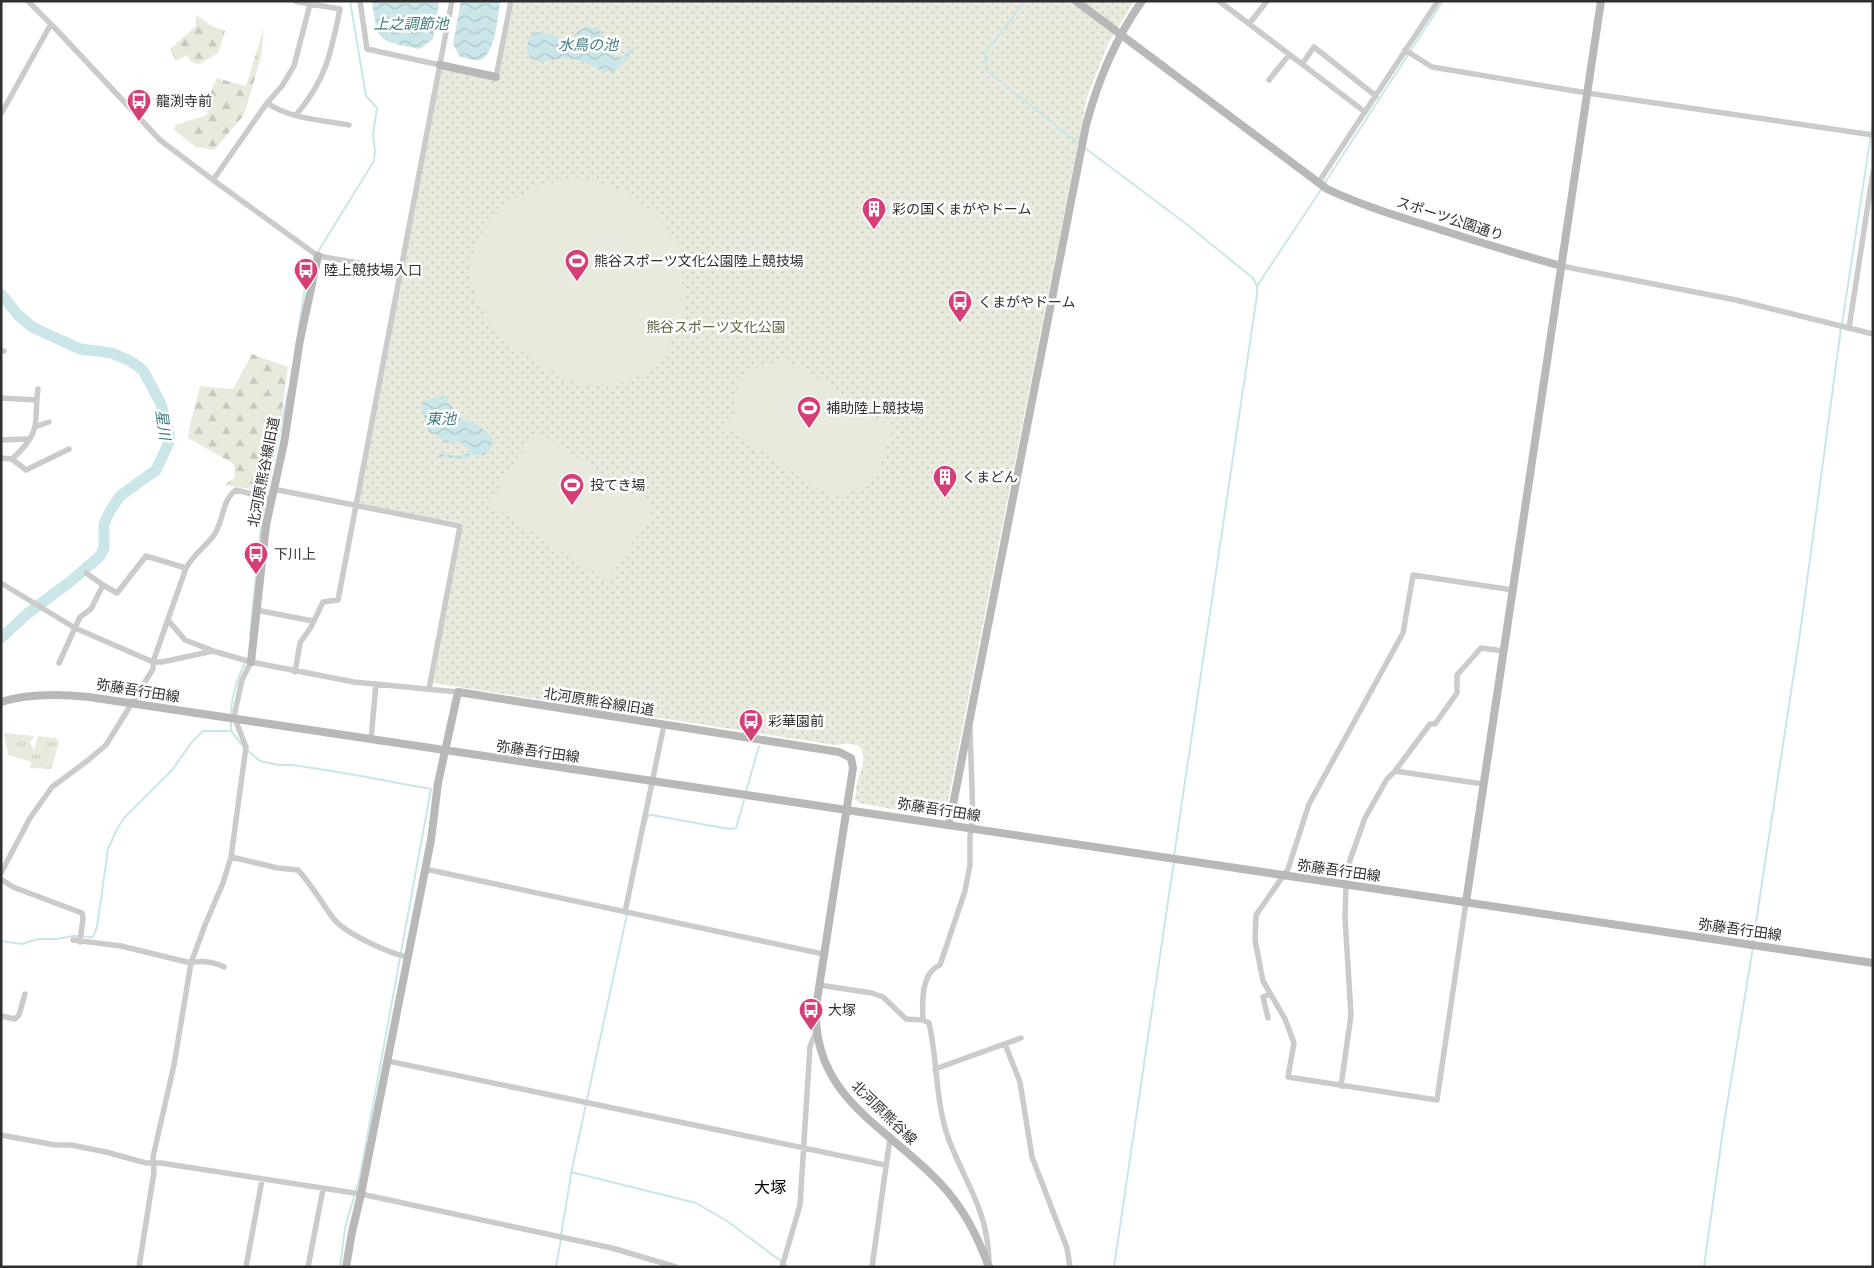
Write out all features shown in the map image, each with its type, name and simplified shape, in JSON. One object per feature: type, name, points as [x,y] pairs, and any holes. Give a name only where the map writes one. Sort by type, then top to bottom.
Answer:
[{"type":"street","points":[[28,1],[160,140],[318,256],[400,270]]},
{"type":"street","points":[[295,1],[340,9],[330,56],[308,101],[296,115]]},
{"type":"street","points":[[360,1],[367,49],[496,77],[511,1]]},
{"type":"street","points":[[295,672],[300,643],[323,602],[338,600],[452,1]]},
{"type":"street","name":"スポーツ公園通り","points":[[1076,1],[1318,183],[1351,200],[1502,250],[1562,266],[1736,300],[1873,334]]},
{"type":"street","points":[[950,825],[1084,132],[1096,89],[1120,35],[1142,1]]},
{"type":"street","points":[[1219,1],[1365,112]]},
{"type":"street","points":[[1250,24],[1267,1]]},
{"type":"street","points":[[1513,590],[1413,575],[1403,633],[1309,804],[1288,868],[1256,915],[1255,940],[1263,981],[1285,1019],[1294,1043],[1288,1077],[1437,1100],[1562,266],[1600,1]]},
{"type":"street","points":[[1318,183],[1376,96],[1434,3]]},
{"type":"street","points":[[213,180],[267,103],[282,86],[294,66],[310,4]]},
{"type":"street","points":[[1,114],[51,24]]},
{"type":"street","points":[[1302,64],[1314,48],[1376,96]]},
{"type":"street","points":[[1405,50],[1432,67],[1587,93],[1873,135]]},
{"type":"street","points":[[1269,80],[1289,55]]},
{"type":"street","points":[[267,103],[276,109],[296,115],[349,125]]},
{"type":"street","points":[[1848,328],[1873,172]]},
{"type":"street","name":"北河原熊谷線旧道","points":[[318,256],[300,340],[284,443],[266,525],[251,662],[295,672],[376,684],[458,692],[844,753],[853,762],[847,808]]},
{"type":"street","points":[[12,460],[20,453],[35,427],[38,389]]},
{"type":"street","points":[[1,398],[36,400]]},
{"type":"street","points":[[35,427],[49,422]]},
{"type":"street","points":[[1,440],[28,440]]},
{"type":"street","points":[[1,458],[12,460],[26,470],[69,449]]},
{"type":"street","points":[[273,489],[460,526],[429,689]]},
{"type":"street","points":[[1,872],[30,818],[52,787],[106,745],[153,669],[153,662],[186,568],[192,557],[215,534],[228,496],[236,490],[271,499]]},
{"type":"street","points":[[86,573],[117,593],[146,556],[186,568]]},
{"type":"street","points":[[1,583],[75,628],[153,662],[213,651]]},
{"type":"street","points":[[59,663],[80,616],[91,609],[103,585]]},
{"type":"street","points":[[256,610],[313,621]]},
{"type":"street","points":[[139,1267],[154,1157],[174,1065],[191,963],[205,924],[224,883],[231,857],[246,747],[235,719],[242,680],[251,662],[213,651],[186,640],[168,620]]},
{"type":"street","points":[[1341,1086],[1351,1016],[1345,918],[1346,884],[1350,860],[1365,818],[1386,779],[1395,771],[1430,724],[1435,724],[1457,693],[1457,675],[1481,648],[1503,651]]},
{"type":"street","points":[[371,739],[376,684]]},
{"type":"street","points":[[346,1267],[388,1061],[425,870],[445,750],[458,692]]},
{"type":"street","name":"弥藤吾行田線","points":[[1,702],[30,696],[64,694],[131,703],[847,808],[1873,963]]},
{"type":"street","points":[[923,1020],[924,995],[929,974],[933,968],[940,965],[965,891],[970,865],[973,772],[970,723]]},
{"type":"street","points":[[625,912],[664,725]]},
{"type":"street","points":[[1395,771],[1484,784]]},
{"type":"street","name":"北河原熊谷線","points":[[847,808],[816,1007],[816,1032],[822,1056],[841,1090],[939,1182],[956,1201],[974,1230],[989,1267]]},
{"type":"street","points":[[231,857],[278,868],[298,870],[341,926],[398,955],[408,958]]},
{"type":"street","points":[[425,870],[823,954]]},
{"type":"street","points":[[1,880],[13,887],[82,914],[80,942]]},
{"type":"street","points":[[73,940],[121,946],[191,963],[198,961],[220,964],[224,967]]},
{"type":"street","points":[[819,985],[872,993],[883,997],[906,1019],[923,1020],[929,1023],[940,1107],[949,1140],[982,1212],[989,1249],[989,1267]]},
{"type":"street","points":[[1,1016],[15,1019],[18,1016],[25,994]]},
{"type":"street","points":[[1268,1018],[1263,996],[1270,994]]},
{"type":"street","points":[[782,1267],[800,1205],[810,1046],[816,1032]]},
{"type":"street","points":[[935,1069],[1021,1038]]},
{"type":"street","points":[[1005,1044],[1020,1082],[1032,1157],[1067,1248],[1070,1267]]},
{"type":"street","points":[[388,1061],[885,1165]]},
{"type":"street","points":[[1,1135],[55,1145],[71,1145],[146,1163],[361,1194],[612,1248],[676,1267]]},
{"type":"street","points":[[872,1267],[890,1138]]},
{"type":"street","points":[[246,1267],[262,1180]]},
{"type":"street","points":[[308,1267],[323,1189]]},
{"type":"green space","name":"熊谷スポーツ文化公園","points":[[514,1],[1134,1],[1108,44],[1087,97],[947,806],[930,816],[859,803],[855,799],[863,757],[859,747],[854,745],[835,745],[433,683],[463,523],[358,504],[441,70],[498,81]]},
{"type":"green space","points":[[196,15],[212,26],[225,31],[218,53],[199,64],[191,62],[187,55],[176,61],[170,49],[196,26]]},
{"type":"green space","points":[[264,28],[261,57],[244,115],[214,150],[196,147],[174,130],[175,125],[207,115],[210,94],[217,78],[246,86]]},
{"type":"green space","name":"熊谷スポーツ文化公園陸上競技場","points":[[569,176],[610,187],[633,197],[655,214],[667,228],[679,249],[675,252],[682,280],[684,303],[683,315],[679,326],[665,352],[655,364],[644,373],[618,384],[589,385],[575,382],[557,374],[531,358],[499,332],[486,316],[477,300],[471,282],[471,263],[477,244],[489,224],[506,205],[524,193],[544,185],[568,179]]},
{"type":"green space","points":[[252,354],[288,367],[278,442],[268,492],[225,485],[235,477],[234,464],[188,438],[200,386],[233,389]]},
{"type":"green space","name":"補助陸上競技場","points":[[782,362],[801,367],[894,430],[887,440],[883,436],[881,463],[876,474],[859,490],[847,493],[834,493],[820,490],[725,427],[731,418],[734,420],[735,396],[743,379],[758,367]]},
{"type":"green space","name":"投てき場","points":[[536,431],[655,508],[607,581],[488,503]]},
{"type":"green space","points":[[4,733],[34,736],[30,742],[34,750],[38,736],[56,738],[59,743],[51,769],[30,768],[31,762],[8,755]]},
{"type":"water","name":"上之調節池","points":[[372,1],[439,1],[433,39],[420,49],[396,44],[383,38],[376,26]]},
{"type":"water","name":"上之調節池","points":[[461,1],[500,1],[497,25],[492,43],[485,57],[480,60],[460,57],[453,44]]},
{"type":"water","name":"水鳥の池","points":[[586,26],[598,28],[610,52],[616,58],[623,56],[633,47],[635,48],[617,70],[609,72],[600,70],[582,61],[572,59],[562,58],[539,61],[534,60],[528,54],[527,45],[532,33],[545,33],[566,40]]},
{"type":"water","name":"東池","points":[[445,395],[458,417],[478,426],[490,435],[493,440],[490,450],[484,455],[469,455],[467,459],[439,457],[439,454],[461,456],[469,450],[459,441],[445,443],[438,435],[429,433],[422,410],[424,401]]},
{"type":"waterway","points":[[298,334],[305,288],[314,258],[374,161],[373,134],[377,108],[366,96],[350,1]]},
{"type":"waterway","points":[[1025,1],[985,53],[986,70],[1079,144]]},
{"type":"waterway","points":[[1324,184],[1443,1]]},
{"type":"waterway","points":[[1842,324],[1873,121]]},
{"type":"waterway","points":[[1085,148],[1185,223],[1253,278],[1257,286],[1174,856]]},
{"type":"waterway","points":[[1257,286],[1322,188]]},
{"type":"waterway","name":"星川","points":[[1,294],[18,315],[32,327],[80,349],[112,353],[130,361],[143,370],[161,404],[169,434],[169,442],[156,470],[120,496],[110,511],[104,524],[104,548],[100,556],[71,581],[27,614],[1,638]]},
{"type":"waterway","points":[[1753,942],[1800,633],[1841,328]]},
{"type":"waterway","points":[[266,496],[289,388]]},
{"type":"waterway","points":[[250,635],[265,500]]},
{"type":"waterway","points":[[231,716],[235,688],[246,661]]},
{"type":"waterway","points":[[231,721],[231,731],[244,747]]},
{"type":"waterway","points":[[1,941],[22,944],[38,939],[56,939],[73,936],[93,937],[97,927],[108,849],[124,818],[172,770],[192,742],[203,731],[231,731]]},
{"type":"waterway","points":[[746,792],[759,746]]},
{"type":"waterway","points":[[247,750],[260,761],[344,773],[431,789],[360,1176],[345,1228],[340,1267]]},
{"type":"waterway","points":[[647,819],[649,815],[652,815],[729,829],[736,828],[745,797]]},
{"type":"waterway","points":[[1114,1267],[1174,861]]},
{"type":"waterway","points":[[561,1235],[572,1169],[627,914]]},
{"type":"waterway","points":[[1704,1267],[1724,1123],[1753,947]]},
{"type":"waterway","points":[[571,1172],[696,1203],[727,1221],[789,1267]]},
{"type":"waterway","points":[[556,1267],[561,1239]]},
{"type":"place","name":"龍渕寺前","points":[[139,122]]},
{"type":"place","name":"彩の国くまがやドーム","points":[[874,230]]},
{"type":"place","name":"熊谷スポーツ文化公園陸上競技場","points":[[577,282]]},
{"type":"place","name":"陸上競技場入口","points":[[306,291]]},
{"type":"place","name":"くまがやドーム","points":[[960,323]]},
{"type":"place","name":"補助陸上競技場","points":[[809,429]]},
{"type":"place","name":"くまどん","points":[[945,498]]},
{"type":"place","name":"投てき場","points":[[572,506]]},
{"type":"place","name":"下川上","points":[[256,575]]},
{"type":"place","name":"彩華園前","points":[[751,742]]},
{"type":"place","name":"大塚","points":[[811,1031]]},
{"type":"district","name":"大塚","points":[[770,1187]]}]
